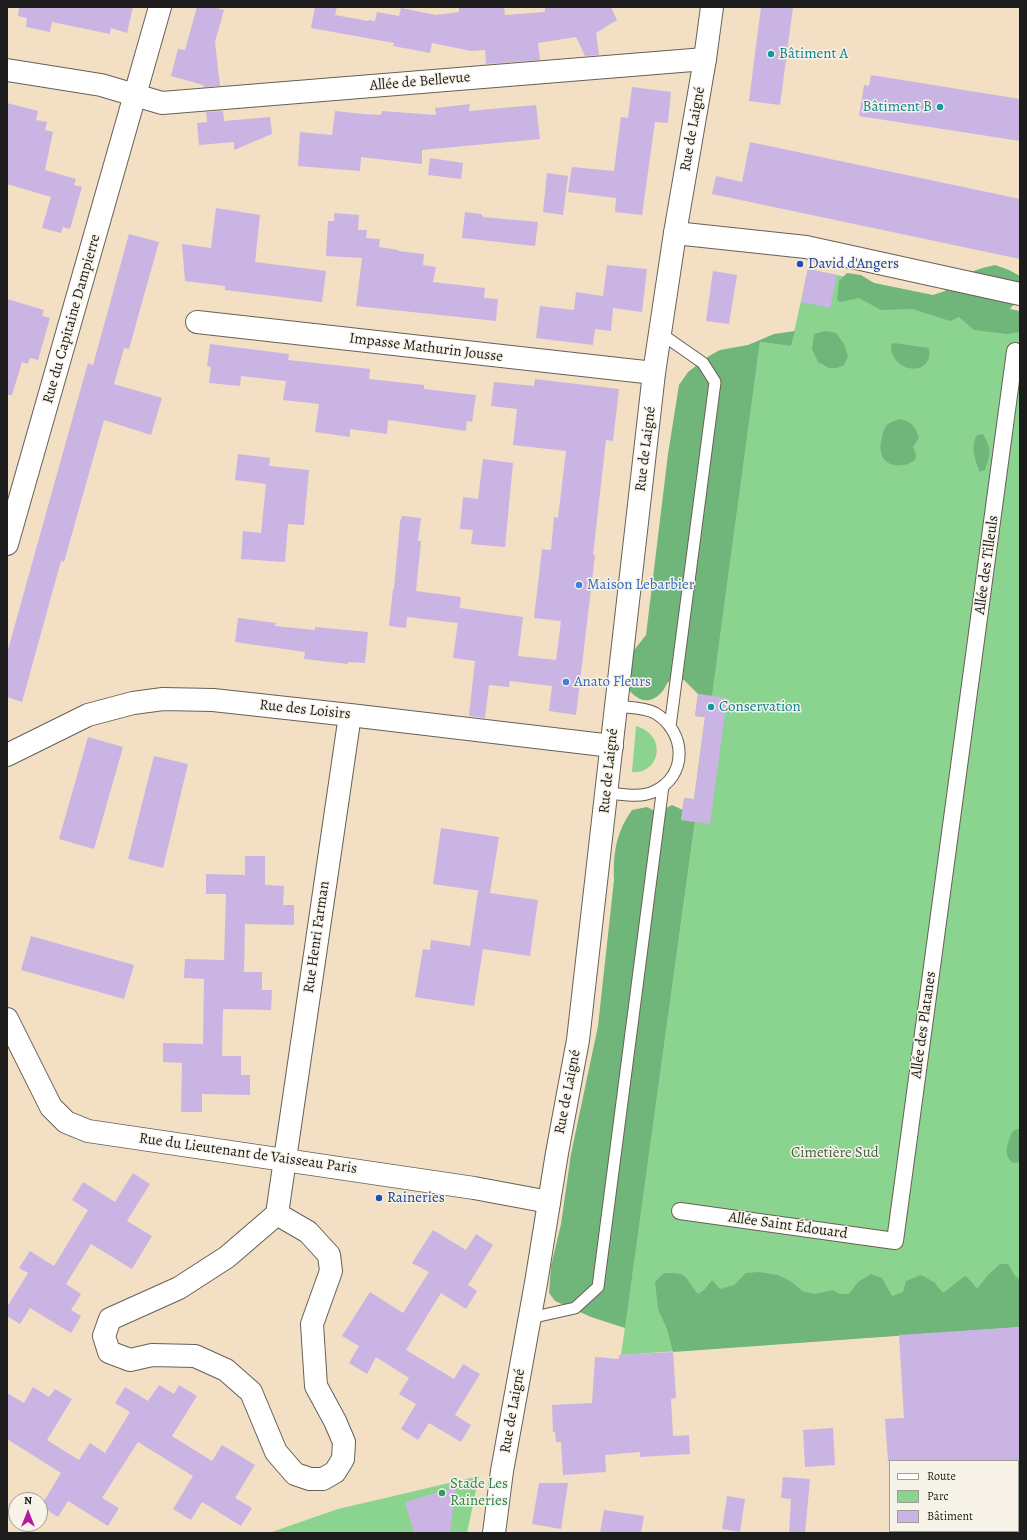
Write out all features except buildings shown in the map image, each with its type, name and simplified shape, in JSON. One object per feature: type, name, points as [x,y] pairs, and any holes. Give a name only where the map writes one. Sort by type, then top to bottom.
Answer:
[{"type":"street","name":"Rue du Capitaine Dampierre","points":[[7,544],[160,7]]},
{"type":"street","name":"Rue de Laigné","points":[[494,1533],[502,1471],[578,1040],[654,373],[675,232],[705,60],[712,7]]},
{"type":"street","name":"Allée de Bellevue","points":[[7,70],[101,84],[162,103],[705,60]]},
{"type":"street","points":[[675,232],[806,248],[1020,294]]},
{"type":"street","name":"Impasse Mathurin Jousse","points":[[197,322],[654,373]]},
{"type":"street","name":"Allée des Tilleuls","points":[[954,809],[1015,351]]},
{"type":"street","name":"Rue des Loisirs","points":[[7,755],[88,715],[133,703],[164,699],[213,700],[612,746]]},
{"type":"street","name":"Rue Henri Farman","points":[[277,1214],[350,715]]},
{"type":"street","name":"Allée des Platanes","points":[[895,1241],[954,809]]},
{"type":"street","name":"Rue du Lieutenant de Vaisseau Paris","points":[[7,1019],[51,1107],[66,1122],[88,1131],[474,1188],[549,1202]]},
{"type":"street","name":"Allée Saint Édouard","points":[[680,1211],[895,1241]]},
{"type":"street","points":[[277,1214],[308,1232],[329,1255],[331,1271],[312,1324],[316,1386],[335,1421],[344,1442],[343,1459],[335,1472],[323,1479],[310,1479],[295,1474],[276,1452],[251,1392],[226,1370],[195,1356],[152,1354],[130,1360],[109,1352],[104,1336],[110,1319],[179,1288],[227,1257],[277,1214]]},
{"type":"lane","points":[[660,333],[703,363],[715,382],[670,727]]},
{"type":"lane","points":[[607,793],[639,796],[653,792],[663,786],[674,774],[679,760],[679,746],[675,732],[666,721],[654,712],[616,706]]},
{"type":"lane","points":[[530,1318],[575,1308],[598,1287],[663,786]]},
{"type":"green space","points":[[995,265],[1020,276],[1019,294],[1010,309],[1020,311],[1020,332],[1007,334],[974,330],[959,317],[950,321],[912,309],[881,310],[859,298],[840,302],[837,299],[839,281],[847,273],[861,275],[874,283],[933,295],[945,291],[960,277],[982,268]]},
{"type":"green space","name":"Cimetière Sud","points":[[808,269],[1020,314],[1020,1327],[621,1355],[695,823],[681,820],[684,798],[694,799],[705,717],[695,716],[698,694],[712,695],[760,342],[791,346]]},
{"type":"green space","points":[[795,331],[791,346],[760,342],[712,696],[698,694],[684,680],[673,678],[655,698],[649,700],[640,699],[631,693],[624,684],[627,659],[646,635],[668,454],[679,385],[688,372],[709,356],[720,350],[748,345],[774,334]]},
{"type":"green space","points":[[826,331],[836,333],[844,344],[848,356],[844,365],[837,368],[829,368],[818,362],[812,349],[814,334]]},
{"type":"green space","points":[[894,343],[929,348],[929,358],[925,364],[919,368],[912,369],[904,367],[893,355],[891,345]]},
{"type":"green space","points":[[899,419],[910,423],[916,430],[919,438],[913,447],[916,455],[915,460],[906,464],[896,465],[887,462],[881,454],[880,449],[883,432],[887,425]]},
{"type":"green space","points":[[983,434],[990,452],[985,470],[980,472],[975,458],[974,444],[977,435]]},
{"type":"green space","points":[[636,726],[646,731],[653,738],[656,746],[656,754],[654,761],[649,767],[641,771],[632,772]]},
{"type":"green space","points":[[672,805],[683,810],[681,820],[695,822],[625,1328],[591,1317],[555,1301],[549,1293],[551,1266],[561,1224],[571,1154],[598,1026],[614,880],[614,861],[619,835],[632,810],[647,807],[659,813]]},
{"type":"green space","points":[[1020,1129],[1020,1162],[1013,1163],[1008,1156],[1007,1148],[1012,1132]]},
{"type":"green space","points":[[1000,1264],[1008,1264],[1015,1276],[1020,1279],[1020,1327],[673,1352],[667,1329],[658,1309],[655,1282],[664,1273],[678,1273],[688,1280],[698,1294],[704,1290],[712,1280],[720,1289],[734,1285],[746,1273],[759,1272],[778,1275],[792,1282],[802,1291],[814,1294],[833,1290],[840,1294],[849,1294],[858,1282],[871,1274],[882,1278],[892,1296],[903,1292],[906,1281],[921,1275],[934,1282],[943,1293],[965,1276],[977,1289],[987,1276]]},
{"type":"green space","name":"Stade Les Raineries","points":[[479,1476],[467,1533],[269,1533],[338,1509]]},
{"type":"place","name":"Bâtiment A","points":[[771,54]]},
{"type":"place","name":"Bâtiment B","points":[[940,107]]},
{"type":"place","name":"David d'Angers","points":[[800,264]]},
{"type":"place","name":"Maison Lebarbier","points":[[579,585]]},
{"type":"place","name":"Anato Fleurs","points":[[566,682]]},
{"type":"place","name":"Conservation","points":[[711,707]]},
{"type":"place","name":"Raineries","points":[[379,1198]]},
{"type":"place","name":"Stade Les Raineries","points":[[442,1493]]}]
